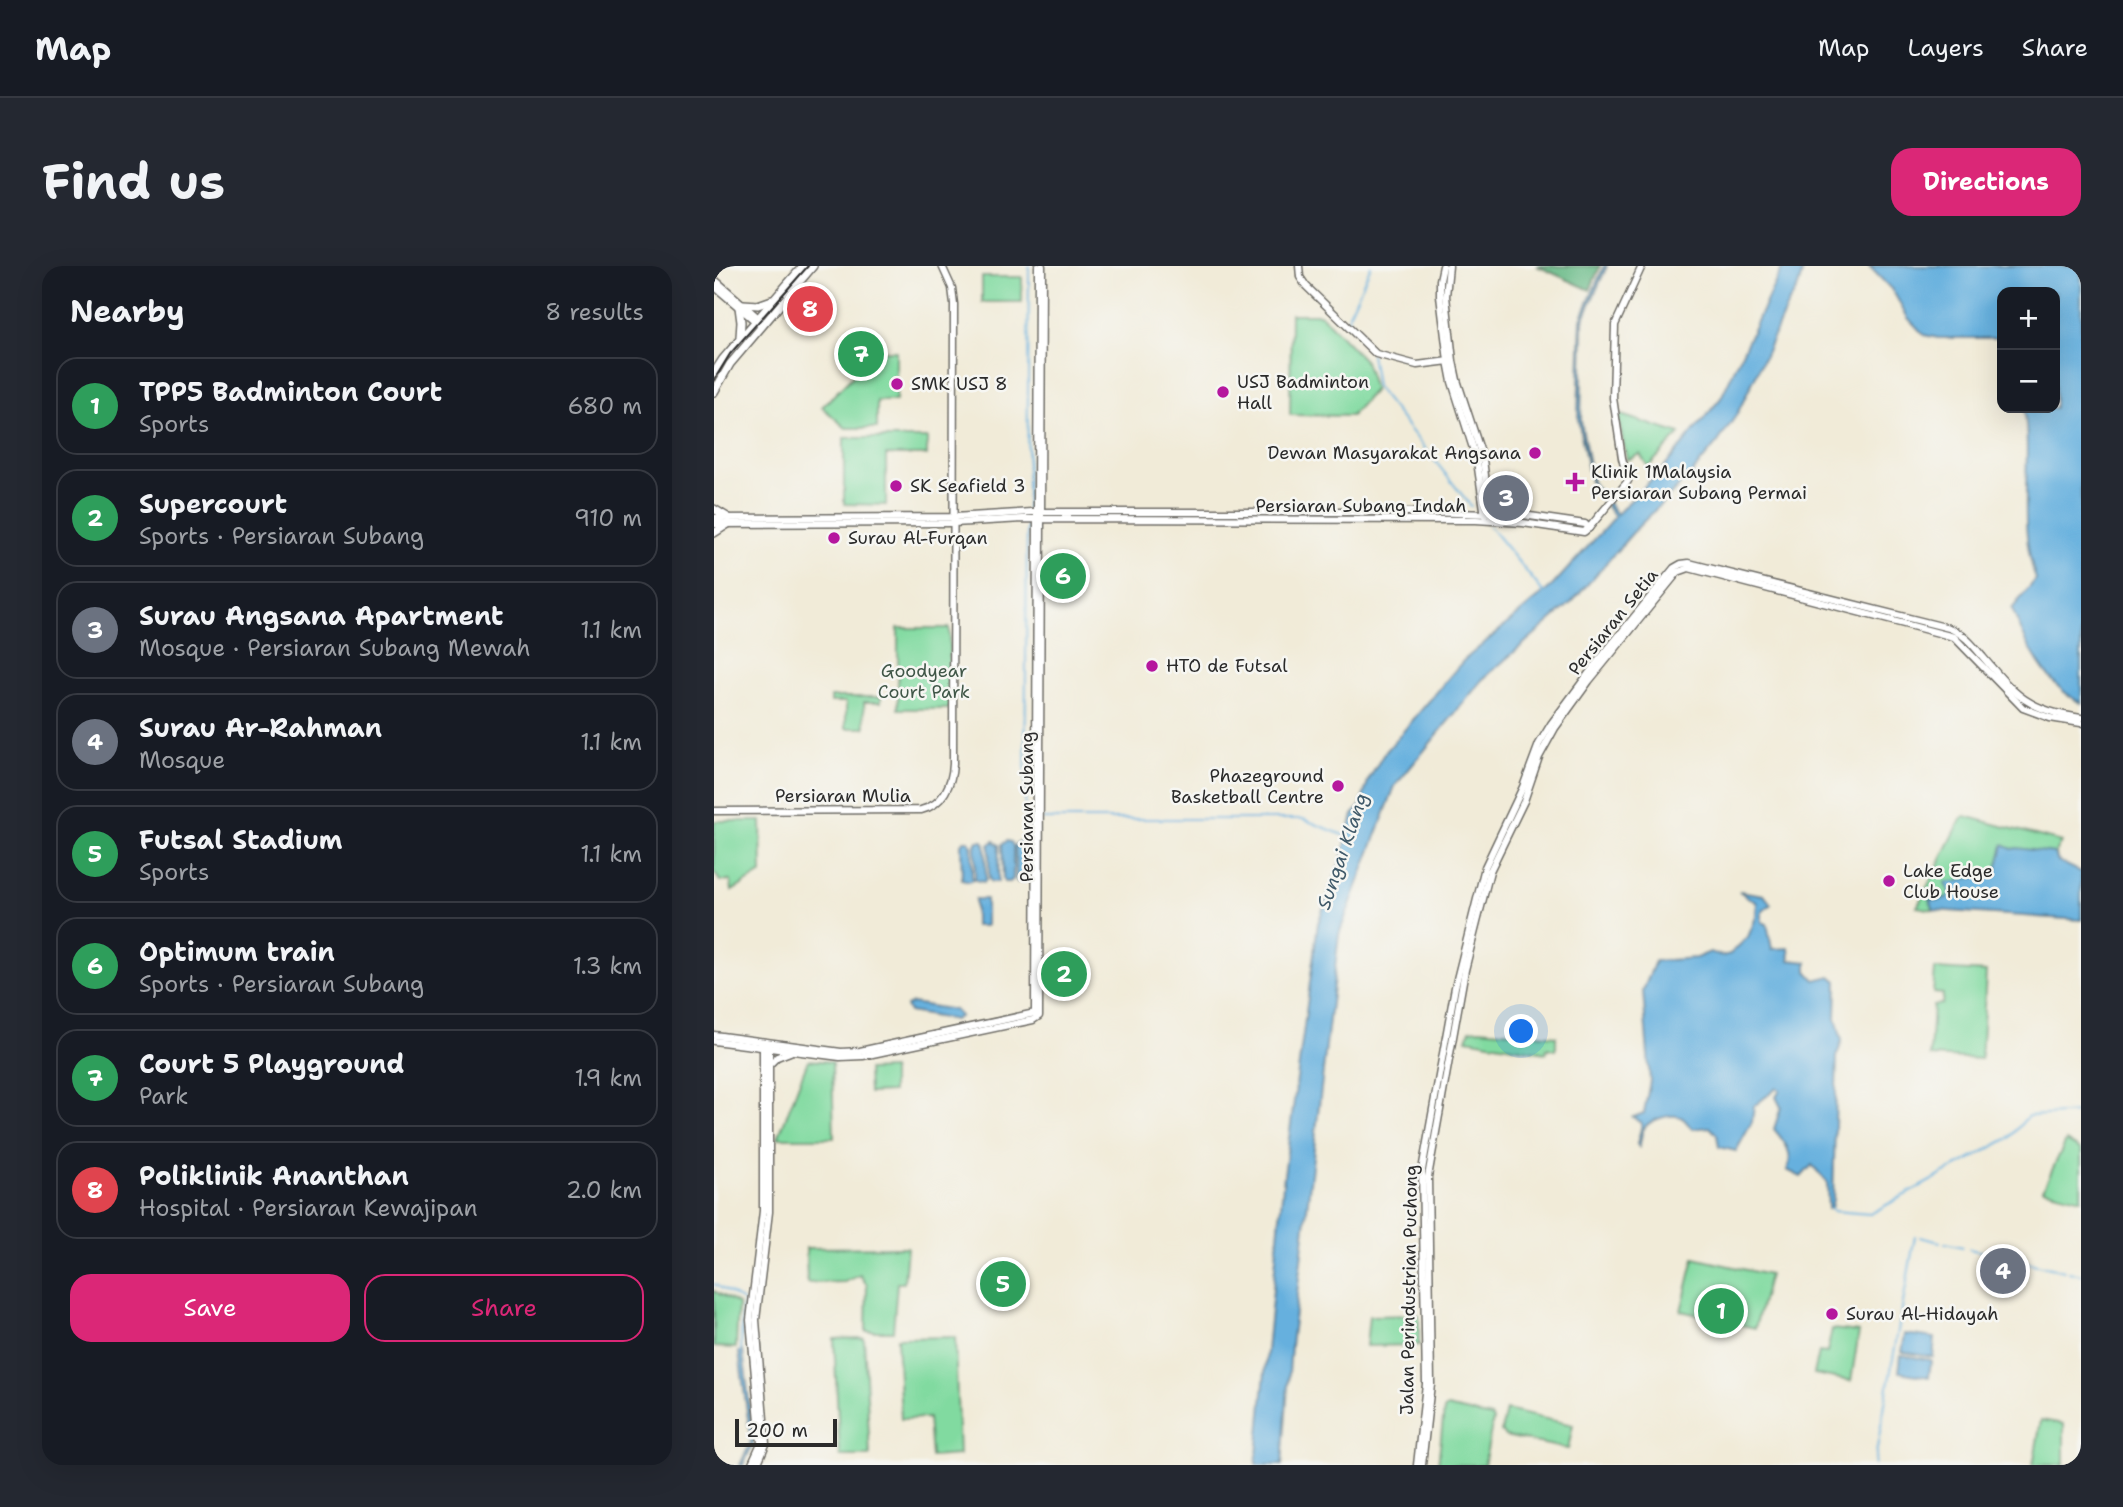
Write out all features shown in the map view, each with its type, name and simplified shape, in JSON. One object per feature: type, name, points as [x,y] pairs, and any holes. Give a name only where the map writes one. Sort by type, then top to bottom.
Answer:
[{"type":"main road","points":[[714,392],[775,298],[803,266]]},
{"type":"main road","points":[[714,373],[738,341],[760,322],[813,266]]},
{"type":"main road","points":[[738,341],[741,305],[758,305],[775,298]]},
{"type":"main road","points":[[714,509],[729,521],[714,533]]},
{"type":"street","name":"Persiaran Mulia","points":[[714,811],[920,810],[931,807],[942,797],[950,782],[953,764],[954,304],[952,288],[942,266]]},
{"type":"street","name":"Persiaran Subang","points":[[714,1041],[766,1044],[839,1057],[1033,1020],[1039,1016],[1036,516],[1040,266]]},
{"type":"street","points":[[1299,266],[1300,277],[1306,286],[1373,352],[1410,364],[1446,363]]},
{"type":"street","points":[[1443,266],[1440,286],[1446,363]]},
{"type":"street","points":[[1449,266],[1446,289],[1446,363],[1457,380],[1483,459],[1488,517]]},
{"type":"street","points":[[1589,528],[1609,507],[1629,478],[1622,458],[1613,398],[1615,325],[1643,266]]},
{"type":"street","points":[[714,279],[760,322]]},
{"type":"street","points":[[714,286],[741,305]]},
{"type":"street","points":[[1462,513],[1473,510],[1486,497]]},
{"type":"street","points":[[1486,497],[1495,508],[1508,515]]},
{"type":"street","points":[[729,521],[841,518],[937,520],[954,504],[970,519]]},
{"type":"street","name":"Persiaran Subang Indah","points":[[1036,516],[1462,513],[1488,517],[1523,523],[1584,531],[1589,528],[1585,524],[1542,517],[1508,515],[1488,517],[1036,516]]},
{"type":"street","points":[[714,521],[954,520],[1036,516]]},
{"type":"street","points":[[937,520],[954,538],[970,519]]},
{"type":"street","name":"Persiaran Setia","points":[[1451,1033],[1490,871],[1524,800],[1544,747],[1589,681],[1683,566],[1959,632],[2023,700],[2049,711],[2081,718]]},
{"type":"street","name":"Persiaran Setia","points":[[1877,614],[1954,637],[2023,708],[2050,718],[2081,723]]},
{"type":"street","name":"Jalan Perindustrian Puchong","points":[[1416,1465],[1426,1384],[1422,1170],[1451,1033]]},
{"type":"street","name":"Jalan Perindustrian Puchong","points":[[1422,1465],[1431,1384],[1428,1177],[1451,1033]]},
{"type":"street","name":"Persiaran Subang","points":[[714,1035],[841,1052],[881,1051]]},
{"type":"street","points":[[757,1465],[766,1444],[756,1320],[769,1212],[766,1044]]},
{"type":"street","points":[[749,1045],[760,1051],[766,1065],[763,1211],[750,1320],[761,1443],[751,1465]]},
{"type":"street","points":[[766,1065],[777,1056],[795,1051]]},
{"type":"green space","points":[[1537,266],[1600,266],[1590,290]]},
{"type":"green space","points":[[982,277],[1022,277],[1022,302],[982,302]]},
{"type":"green space","points":[[1291,314],[1320,314],[1365,361],[1374,390],[1351,416],[1290,415]]},
{"type":"green space","points":[[878,351],[896,351],[896,401],[877,401],[877,428],[846,428],[822,407]]},
{"type":"green space","points":[[1621,415],[1680,434],[1648,467],[1640,454],[1627,460],[1618,417]]},
{"type":"green space","points":[[844,438],[927,438],[927,455],[886,455],[886,505],[844,504]]},
{"type":"green space","name":"Goodyear Court Park","points":[[898,628],[949,628],[950,709],[898,709]]},
{"type":"green space","points":[[831,697],[881,697],[881,702],[864,702],[865,728],[846,728],[846,702],[831,702]]},
{"type":"green space","points":[[1965,816],[2061,842],[2056,851],[2057,863],[1934,910],[1917,907]]},
{"type":"green space","points":[[714,821],[761,821],[762,873],[732,891],[731,881],[720,881],[714,872]]},
{"type":"green space","points":[[1935,969],[1986,972],[1981,1059],[1930,1056],[1933,1005],[1942,1004],[1943,994],[1933,993]]},
{"type":"green space","points":[[1470,1030],[1556,1036],[1556,1050],[1547,1048],[1546,1053],[1467,1039]]},
{"type":"green space","points":[[808,1060],[832,1062],[834,1138],[778,1138]]},
{"type":"green space","points":[[892,1069],[892,1092],[869,1093],[868,1070]]},
{"type":"green space","points":[[2066,1141],[2081,1150],[2081,1199],[2043,1189]]},
{"type":"green space","points":[[907,1247],[904,1283],[897,1283],[893,1331],[866,1331],[867,1285],[860,1275],[845,1282],[807,1283],[806,1248]]},
{"type":"green space","points":[[1694,1258],[1769,1275],[1755,1328],[1681,1311]]},
{"type":"green space","points":[[714,1291],[738,1304],[736,1348],[714,1347]]},
{"type":"green space","points":[[1419,1315],[1419,1345],[1366,1346],[1369,1316]]},
{"type":"green space","points":[[1832,1329],[1859,1332],[1851,1381],[1814,1374],[1819,1352],[1827,1353]]},
{"type":"green space","points":[[955,1337],[959,1455],[931,1457],[928,1418],[901,1419],[897,1338]]},
{"type":"green space","points":[[864,1338],[870,1456],[840,1456],[834,1339]]},
{"type":"green space","points":[[1447,1407],[1491,1417],[1493,1420],[1484,1465],[1438,1465],[1444,1410]]},
{"type":"green space","points":[[1506,1410],[1573,1425],[1568,1449],[1505,1436],[1501,1432]]},
{"type":"green space","points":[[2041,1420],[2064,1424],[2064,1465],[2033,1465]]},
{"type":"water","points":[[1604,266],[1607,266],[1583,320],[1581,421],[1592,482],[1617,514],[1664,467],[1721,398],[1783,266],[1804,266],[1798,287],[1759,369],[1737,414],[1718,442],[1572,602],[1483,679],[1395,786],[1339,934],[1291,1346],[1282,1465],[1256,1465],[1284,1175],[1318,923],[1342,857],[1353,815],[1361,805],[1368,781],[1383,755],[1463,661],[1553,585],[1615,517],[1591,486],[1578,419],[1581,319]]},
{"type":"water","points":[[1869,266],[2081,266],[2081,703],[2057,686],[2047,675],[2012,609],[2036,579],[2027,537],[2024,413],[2060,413],[2060,287],[1997,287],[1997,338],[1938,338],[1924,335],[1908,318],[1893,291]]},
{"type":"water","points":[[969,841],[972,846],[972,880],[969,882],[962,880],[961,844]]},
{"type":"water","points":[[977,841],[983,841],[985,845],[984,882],[975,880]]},
{"type":"water","points":[[994,841],[999,845],[998,882],[991,882],[989,879],[989,845]]},
{"type":"water","points":[[1007,841],[1013,846],[1013,879],[1004,882],[1002,844]]},
{"type":"water","points":[[1019,841],[1025,842],[1026,847],[1027,879],[1023,882],[1017,882],[1016,879],[1015,845]]},
{"type":"water","points":[[2003,845],[2012,849],[2054,853],[2058,861],[2081,872],[2081,920],[1934,910],[1929,899],[1938,901],[1948,897],[1950,892],[1945,884],[1947,882],[1995,877]]},
{"type":"water","points":[[1739,891],[1764,895],[1771,904],[1762,912],[1762,922],[1767,924],[1772,949],[1789,948],[1790,960],[1807,962],[1807,971],[1815,980],[1831,976],[1837,981],[1836,1018],[1842,1041],[1837,1055],[1833,1199],[1831,1208],[1828,1209],[1827,1182],[1812,1165],[1801,1177],[1787,1170],[1789,1153],[1774,1129],[1781,1107],[1776,1097],[1780,1090],[1777,1088],[1754,1106],[1752,1122],[1736,1151],[1719,1147],[1717,1135],[1710,1127],[1692,1129],[1684,1119],[1676,1116],[1649,1123],[1643,1130],[1639,1147],[1637,1144],[1642,1124],[1633,1117],[1644,1113],[1650,1081],[1643,991],[1655,961],[1696,958],[1710,952],[1722,956],[1730,954],[1748,937],[1756,917],[1757,903]]},
{"type":"water","points":[[975,899],[986,899],[986,926],[975,926]]},
{"type":"water","points":[[912,1003],[954,1010],[960,1016],[954,1020],[909,1012],[906,1006]]},
{"type":"water","points":[[1905,1334],[1935,1338],[1933,1357],[1902,1352]]},
{"type":"water","points":[[743,1351],[754,1442],[743,1465],[740,1465],[751,1442],[739,1352]]},
{"type":"water","points":[[1901,1355],[1931,1360],[1929,1377],[1899,1372]]},
{"type":"waterway","points":[[1027,510],[1029,266]]},
{"type":"waterway","points":[[1348,323],[1349,314],[1371,266]]},
{"type":"waterway","points":[[1371,354],[1376,387],[1471,506]]},
{"type":"waterway","points":[[1027,523],[1025,809],[1028,815],[1034,816]]},
{"type":"waterway","points":[[1489,526],[1544,593]]},
{"type":"waterway","name":"Sungai Klang","points":[[1043,819],[1303,819],[1348,837]]},
{"type":"waterway","points":[[1830,1208],[1833,1211],[1870,1214],[2009,1138],[2028,1116],[2081,1113]]},
{"type":"waterway","points":[[1874,1465],[1915,1236]]},
{"type":"waterway","points":[[1920,1237],[1940,1242]]},
{"type":"waterway","points":[[1945,1243],[1963,1247]]},
{"type":"waterway","points":[[1969,1249],[2010,1258]]},
{"type":"waterway","points":[[2016,1260],[2064,1271]]},
{"type":"waterway","points":[[2069,1272],[2081,1275]]},
{"type":"waterway","points":[[714,1284],[743,1301],[741,1352]]},
{"type":"tram line","points":[[714,380],[730,354],[808,266]]},
{"type":"place","name":"Poliklinik Ananthan","points":[[810,309]]},
{"type":"place","name":"Court 5 Playground","points":[[861,354]]},
{"type":"place","name":"SMK USJ 8","points":[[897,384]]},
{"type":"place","name":"USJ Badminton Hall","points":[[1223,392]]},
{"type":"place","name":"Dewan Masyarakat Angsana","points":[[1535,453]]},
{"type":"place","name":"Klinik 1Malaysia Persiaran Subang Permai","points":[[1575,482]]},
{"type":"place","name":"SK Seafield 3","points":[[896,486]]},
{"type":"place","name":"Surau Angsana Apartment","points":[[1506,498]]},
{"type":"place","name":"Surau Al-Furqan","points":[[834,538]]},
{"type":"place","name":"Optimum train","points":[[1063,576]]},
{"type":"place","name":"HTO de Futsal","points":[[1152,666]]},
{"type":"place","name":"Phazeground Basketball Centre","points":[[1338,786]]},
{"type":"place","name":"Lake Edge Club House","points":[[1889,881]]},
{"type":"place","name":"Supercourt","points":[[1064,974]]},
{"type":"place","name":"Surau Ar-Rahman","points":[[2003,1271]]},
{"type":"place","name":"Futsal Stadium","points":[[1003,1284]]},
{"type":"place","name":"TPP5 Badminton Court","points":[[1721,1311]]},
{"type":"place","name":"Surau Al-Hidayah","points":[[1832,1314]]}]
